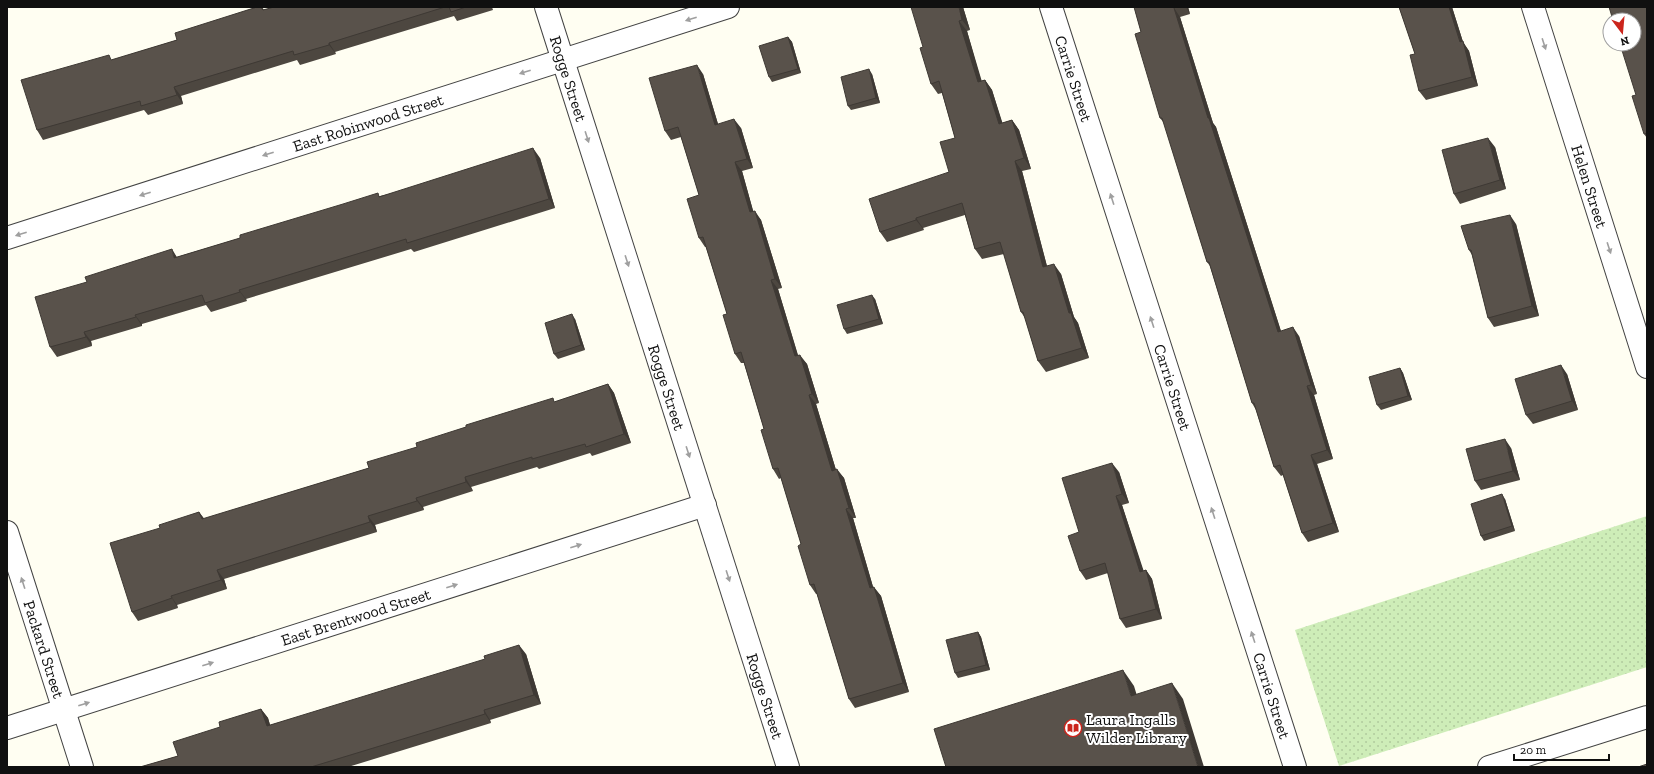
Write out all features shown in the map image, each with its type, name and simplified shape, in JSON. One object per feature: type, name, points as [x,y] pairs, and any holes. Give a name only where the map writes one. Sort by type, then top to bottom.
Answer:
[{"type":"street","name":"Rogge Street","points":[[546,7],[788,767]]},
{"type":"street","name":"East Robinwood Street","points":[[7,238],[728,7]]},
{"type":"street","name":"Carrie Street","points":[[1051,7],[1295,767]]},
{"type":"street","name":"Helen Street","points":[[1532,7],[1647,366]]},
{"type":"street","name":"East Brentwood Street","points":[[7,728],[705,505]]},
{"type":"street","name":"Packard Street","points":[[7,532],[82,767]]},
{"type":"street","points":[[1489,767],[1647,717]]},
{"type":"green space","points":[[1647,516],[1647,667],[1339,766],[1295,630]]},
{"type":"building","points":[[261,7],[263,10],[274,7],[445,7],[329,43],[329,45],[294,55],[293,51],[174,87],[177,95],[141,106],[140,101],[37,130],[21,80],[109,55],[111,60],[177,40],[175,33]]},
{"type":"building","points":[[449,7],[466,7],[451,12]]},
{"type":"building","points":[[911,7],[959,7],[962,20],[959,21],[978,82],[985,80],[999,124],[1012,120],[1024,158],[1015,161],[1043,267],[1054,264],[1069,313],[1071,313],[1082,348],[1038,361],[1023,312],[1021,312],[1000,242],[975,249],[962,203],[880,232],[869,199],[949,172],[940,142],[955,138],[939,81],[931,84],[920,48],[923,47]]},
{"type":"building","points":[[1134,7],[1176,7],[1174,8],[1208,118],[1278,332],[1293,327],[1311,385],[1307,386],[1327,450],[1311,455],[1333,523],[1302,533],[1280,465],[1274,467],[1254,403],[1252,403],[1209,262],[1207,262],[1162,118],[1160,118],[1135,34],[1141,32]]},
{"type":"building","points":[[1399,7],[1449,7],[1460,42],[1463,41],[1472,77],[1419,91],[1410,55],[1415,54]]},
{"type":"building","points":[[1609,7],[1647,7],[1647,133],[1644,134],[1632,96],[1636,95],[1623,52],[1642,52],[1642,12],[1611,12]]},
{"type":"building","points":[[788,37],[798,69],[769,77],[759,46]]},
{"type":"building","points":[[697,65],[715,125],[734,119],[747,159],[735,162],[750,212],[755,211],[775,279],[771,280],[795,356],[800,355],[812,394],[809,395],[832,471],[837,469],[849,508],[846,509],[870,588],[874,587],[903,683],[849,699],[814,584],[810,585],[798,546],[801,544],[778,468],[773,469],[761,430],[764,429],[741,352],[735,354],[723,315],[727,314],[703,237],[699,238],[687,199],[699,195],[678,127],[665,131],[649,78]]},
{"type":"building","points":[[869,69],[876,98],[848,106],[841,77]]},
{"type":"building","points":[[1488,138],[1500,180],[1454,194],[1442,150]]},
{"type":"building","points":[[533,148],[549,199],[407,243],[406,239],[239,290],[240,292],[205,303],[202,295],[135,315],[136,317],[84,332],[86,337],[50,347],[35,297],[87,282],[85,277],[172,249],[174,258],[240,238],[240,235],[378,193],[379,197]]},
{"type":"building","points":[[1510,215],[1532,306],[1488,318],[1471,250],[1469,250],[1461,226]]},
{"type":"building","points":[[872,295],[879,319],[844,329],[837,305]]},
{"type":"building","points":[[572,314],[581,345],[554,354],[545,323]]},
{"type":"building","points":[[1561,365],[1572,401],[1526,415],[1515,379]]},
{"type":"building","points":[[1400,368],[1408,396],[1377,405],[1369,377]]},
{"type":"building","points":[[608,384],[624,434],[586,447],[585,444],[532,459],[532,457],[465,477],[466,482],[416,498],[417,501],[368,516],[370,522],[217,570],[221,580],[171,596],[172,598],[132,612],[110,543],[160,528],[159,525],[199,512],[202,519],[369,468],[367,462],[417,447],[416,443],[466,427],[466,425],[553,398],[554,402]]},
{"type":"building","points":[[1505,439],[1513,471],[1475,481],[1466,449]]},
{"type":"building","points":[[1112,463],[1122,494],[1116,496],[1140,572],[1146,570],[1156,609],[1120,619],[1105,563],[1080,571],[1068,536],[1079,532],[1062,478]]},
{"type":"building","points":[[1502,494],[1512,526],[1481,536],[1471,504]]},
{"type":"building","points":[[978,632],[986,665],[955,673],[946,640]]},
{"type":"building","points":[[519,645],[534,695],[484,710],[485,714],[311,767],[140,767],[178,756],[173,742],[220,727],[219,722],[261,709],[267,726],[485,659],[484,656]]},
{"type":"building","points":[[1123,670],[1131,696],[1172,683],[1198,767],[946,767],[934,729]]},
{"type":"building","points":[[1647,764],[1647,767],[1638,767]]},
{"type":"place","name":"Laura Ingalls Wilder Library","points":[[1073,728]]}]
